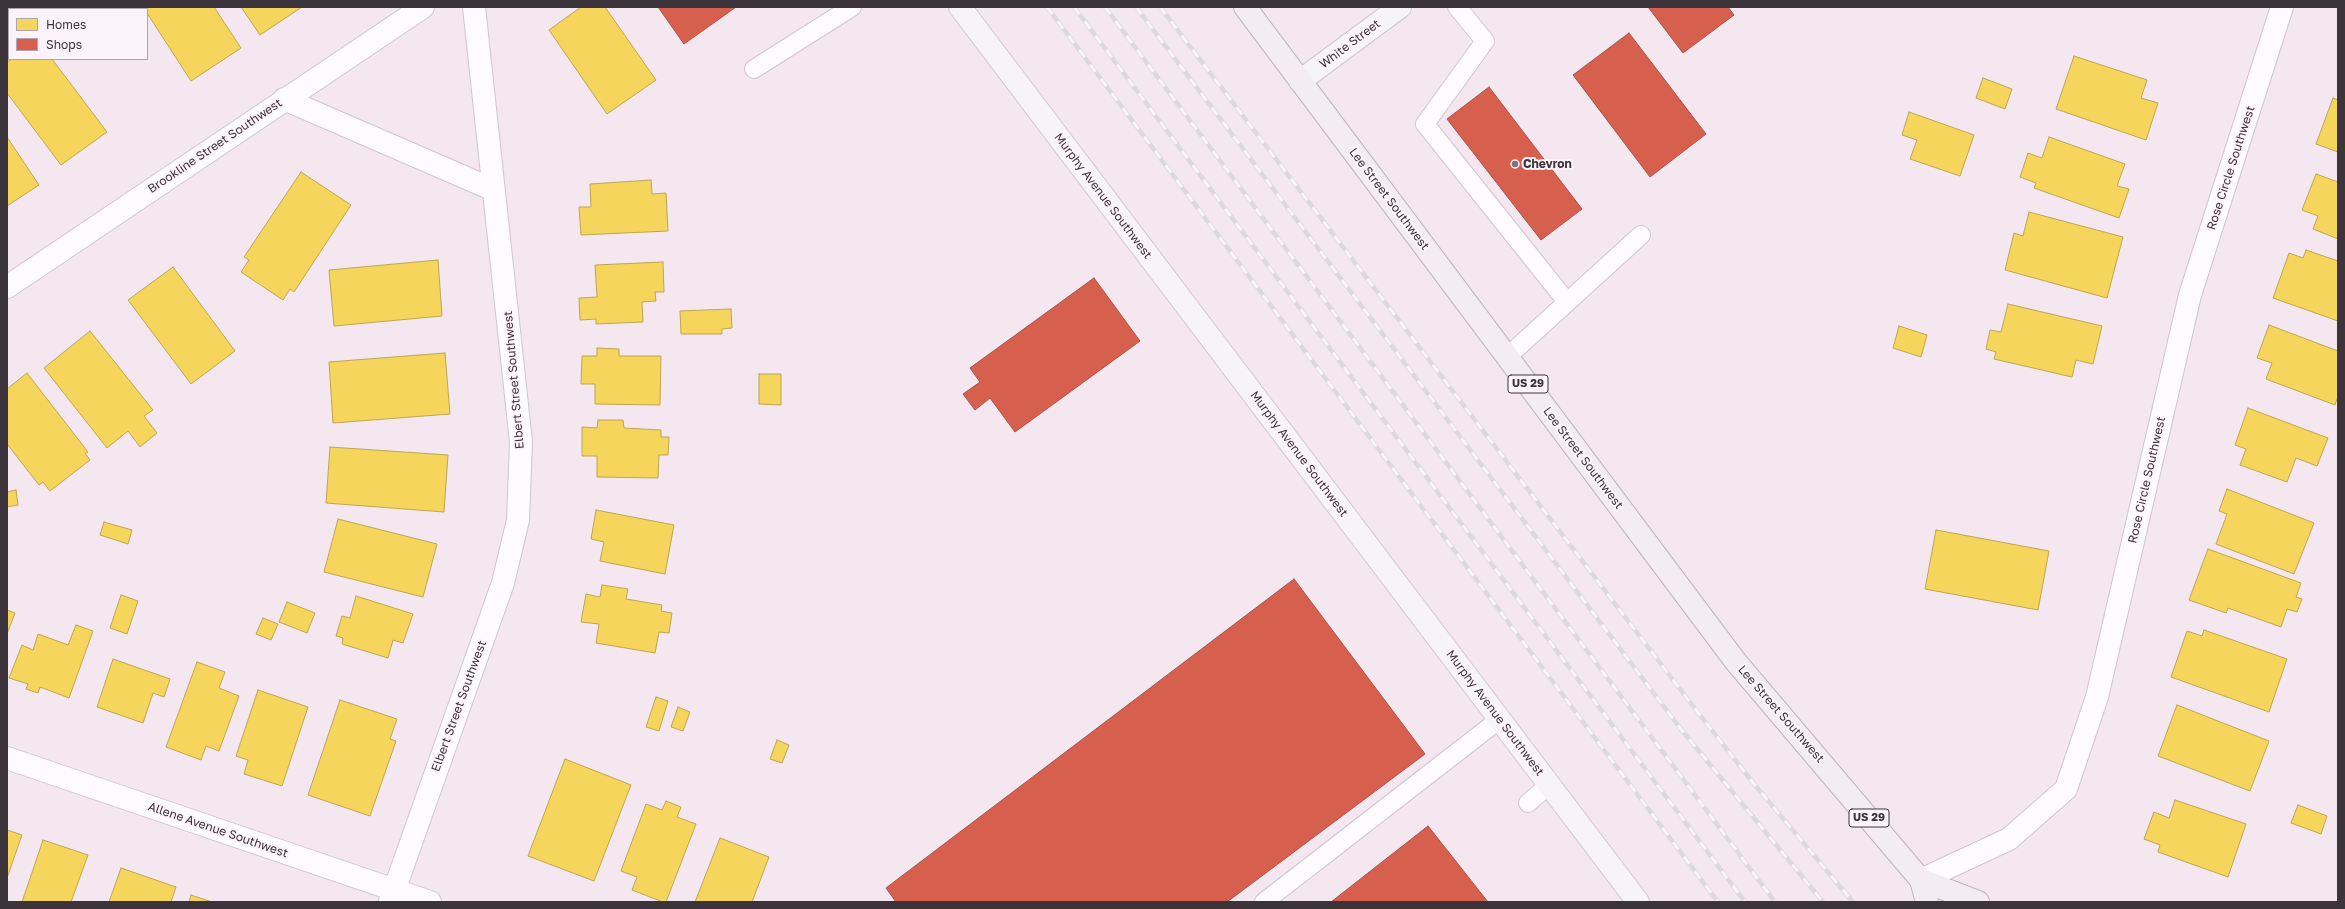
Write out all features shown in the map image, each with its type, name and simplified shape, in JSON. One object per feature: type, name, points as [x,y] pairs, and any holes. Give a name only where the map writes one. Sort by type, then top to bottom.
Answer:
[{"type":"main road","name":"Lee Street Southwest","points":[[1245,7],[1736,662],[1921,880],[1927,902]]},
{"type":"main road","name":"US 29","points":[[1921,880],[1978,902]]},
{"type":"street","name":"Brookline Street Southwest","points":[[7,287],[284,99],[423,7]]},
{"type":"street","name":"Elbert Street Southwest","points":[[392,896],[503,583],[518,520],[521,442],[474,7]]},
{"type":"street","name":"Murphy Avenue Southwest","points":[[960,7],[1638,902]]},
{"type":"street","name":"White Street","points":[[1300,81],[1400,7]]},
{"type":"street","name":"Rose Circle Southwest","points":[[1921,880],[2009,839],[2066,788],[2097,697],[2190,295],[2282,7]]},
{"type":"street","points":[[284,99],[494,190]]},
{"type":"street","name":"Allene Avenue Southwest","points":[[7,758],[392,896],[430,902]]},
{"type":"lane","points":[[754,70],[852,7]]},
{"type":"lane","points":[[1458,7],[1484,41],[1425,124],[1567,302]]},
{"type":"lane","points":[[1507,357],[1641,235]]},
{"type":"lane","points":[[1264,902],[1500,719]]},
{"type":"lane","points":[[1528,803],[1549,785]]},
{"type":"building: Homes","points":[[143,7],[214,7],[241,48],[191,81],[148,15],[148,8]]},
{"type":"building: Homes","points":[[241,7],[302,7],[260,35]]},
{"type":"building: Homes","points":[[581,7],[605,7],[656,80],[607,114],[549,30]]},
{"type":"building: Homes","points":[[2074,56],[2147,80],[2141,98],[2158,103],[2146,140],[2056,109]]},
{"type":"building: Homes","points":[[10,60],[53,60],[107,132],[61,165],[7,93],[7,62]]},
{"type":"building: Homes","points":[[1983,78],[2012,89],[2005,109],[1976,98]]},
{"type":"building: Homes","points":[[2333,98],[2338,100],[2338,152],[2316,144]]},
{"type":"building: Homes","points":[[1909,112],[1974,135],[1960,176],[1910,159],[1917,140],[1902,135]]},
{"type":"building: Homes","points":[[7,137],[39,185],[7,206]]},
{"type":"building: Homes","points":[[2049,137],[2125,164],[2117,186],[2129,189],[2119,218],[2034,188],[2036,183],[2020,177],[2028,153],[2042,158]]},
{"type":"building: Homes","points":[[301,172],[351,205],[294,292],[290,289],[283,300],[241,272],[249,260],[244,257]]},
{"type":"building: Homes","points":[[2316,174],[2338,182],[2338,239],[2313,229],[2318,216],[2302,210]]},
{"type":"building: Homes","points":[[651,180],[652,194],[666,193],[668,231],[581,235],[579,207],[591,207],[590,184]]},
{"type":"building: Homes","points":[[2029,212],[2123,237],[2107,298],[2005,270],[2014,233],[2023,236]]},
{"type":"building: Homes","points":[[2306,250],[2338,261],[2338,321],[2273,298],[2289,253],[2303,258]]},
{"type":"building: Homes","points":[[438,260],[442,316],[334,326],[329,270]]},
{"type":"building: Homes","points":[[663,262],[664,292],[655,292],[656,301],[642,302],[643,322],[596,324],[596,319],[580,320],[579,298],[597,297],[595,265]]},
{"type":"building: Homes","points":[[173,267],[235,351],[191,384],[128,300]]},
{"type":"building: Homes","points":[[2008,304],[2102,326],[2093,364],[2076,360],[2072,377],[1994,359],[1996,352],[1986,349],[1990,330],[2001,332]]},
{"type":"building: Homes","points":[[731,309],[732,328],[722,329],[722,334],[681,334],[680,311]]},
{"type":"building: Homes","points":[[2269,325],[2338,351],[2338,396],[2335,405],[2266,379],[2272,363],[2257,358]]},
{"type":"building: Homes","points":[[1899,326],[1927,335],[1921,357],[1893,348]]},
{"type":"building: Homes","points":[[90,331],[153,410],[144,416],[157,433],[140,447],[128,431],[107,448],[44,368]]},
{"type":"building: Homes","points":[[597,348],[619,349],[619,356],[661,356],[660,405],[595,404],[595,384],[581,384],[582,356],[597,356]]},
{"type":"building: Homes","points":[[445,353],[450,414],[333,423],[329,362]]},
{"type":"building: Homes","points":[[27,373],[88,452],[85,453],[90,460],[50,491],[43,482],[39,485],[7,444],[7,389]]},
{"type":"building: Homes","points":[[759,374],[781,374],[781,405],[759,404]]},
{"type":"building: Homes","points":[[2248,408],[2328,438],[2317,466],[2296,458],[2287,482],[2240,465],[2246,449],[2235,445]]},
{"type":"building: Homes","points":[[598,420],[623,420],[624,428],[661,430],[661,437],[669,437],[668,455],[659,455],[658,478],[597,477],[597,456],[582,456],[582,427],[597,428]]},
{"type":"building: Homes","points":[[330,447],[448,455],[444,512],[326,503]]},
{"type":"building: Homes","points":[[2227,489],[2314,523],[2294,574],[2216,544],[2227,514],[2219,511]]},
{"type":"building: Homes","points":[[16,490],[18,505],[7,507],[7,492]]},
{"type":"building: Homes","points":[[596,510],[674,525],[665,574],[600,561],[604,542],[591,539]]},
{"type":"building: Homes","points":[[338,519],[437,544],[423,597],[324,572]]},
{"type":"building: Homes","points":[[104,522],[132,530],[128,544],[100,535]]},
{"type":"building: Homes","points":[[1936,530],[2049,551],[2038,610],[1925,589]]},
{"type":"building: Homes","points":[[2208,549],[2301,583],[2296,597],[2302,599],[2297,612],[2287,609],[2281,627],[2228,608],[2226,613],[2189,600]]},
{"type":"building: Homes","points":[[602,585],[628,589],[626,599],[662,605],[661,611],[672,613],[669,633],[659,632],[655,653],[596,643],[599,624],[581,622],[586,594],[600,597]]},
{"type":"building: Homes","points":[[121,595],[138,601],[127,634],[110,628]]},
{"type":"building: Homes","points":[[356,596],[413,614],[403,643],[393,640],[388,658],[342,644],[343,638],[336,636],[342,616],[350,618]]},
{"type":"building: Homes","points":[[287,602],[315,613],[307,633],[279,622]]},
{"type":"building: Homes","points":[[7,610],[15,613],[7,634]]},
{"type":"building: Homes","points":[[263,618],[278,624],[271,640],[256,634]]},
{"type":"building: Homes","points":[[76,625],[93,631],[69,698],[40,687],[38,693],[26,689],[28,684],[9,678],[22,645],[33,650],[38,634],[68,645]]},
{"type":"building: Homes","points":[[2204,630],[2287,659],[2269,712],[2171,677],[2187,631],[2202,636]]},
{"type":"building: Homes","points":[[113,659],[170,679],[164,697],[153,693],[143,723],[97,707]]},
{"type":"building: Homes","points":[[197,662],[225,672],[219,688],[239,696],[219,751],[206,746],[201,760],[166,747]]},
{"type":"building: Homes","points":[[258,690],[308,707],[282,786],[244,774],[248,760],[236,756]]},
{"type":"building: Homes","points":[[656,697],[668,701],[659,731],[646,727]]},
{"type":"building: Homes","points":[[340,700],[397,719],[390,739],[396,741],[370,816],[308,795]]},
{"type":"building: Homes","points":[[2177,705],[2269,741],[2250,791],[2158,756]]},
{"type":"building: Homes","points":[[678,707],[690,712],[683,731],[671,727]]},
{"type":"building: Homes","points":[[777,740],[789,745],[782,763],[770,759]]},
{"type":"building: Homes","points":[[565,759],[631,785],[594,881],[528,856]]},
{"type":"building: Homes","points":[[2175,800],[2246,824],[2228,877],[2158,852],[2160,845],[2144,839],[2154,812],[2169,818]]},
{"type":"building: Homes","points":[[666,801],[681,807],[677,817],[696,824],[666,902],[663,902],[632,890],[637,877],[621,871],[646,804],[662,810]]},
{"type":"building: Homes","points":[[2298,805],[2327,816],[2321,834],[2291,823]]},
{"type":"building: Homes","points":[[7,830],[22,835],[7,878]]},
{"type":"building: Homes","points":[[720,838],[769,857],[752,902],[695,902]]},
{"type":"building: Homes","points":[[43,840],[88,855],[71,902],[22,902]]},
{"type":"building: Homes","points":[[121,868],[176,887],[171,902],[109,902]]},
{"type":"building: Homes","points":[[191,895],[212,902],[189,902]]},
{"type":"building: Shops","points":[[658,7],[736,7],[684,44]]},
{"type":"building: Shops","points":[[1648,7],[1728,7],[1734,15],[1683,53]]},
{"type":"building: Shops","points":[[1629,33],[1706,134],[1650,177],[1573,75]]},
{"type":"building: Shops","name":"Chevron","points":[[1489,87],[1582,209],[1541,240],[1447,119]]},
{"type":"building: Shops","points":[[1094,278],[1140,341],[1015,432],[990,398],[975,410],[963,394],[980,382],[970,368]]},
{"type":"building: Shops","points":[[1294,579],[1425,754],[1227,902],[896,902],[886,888]]},
{"type":"building: Shops","points":[[1428,826],[1488,902],[1331,902]]},
{"type":"railway","points":[[1047,7],[1718,902]]},
{"type":"railway","points":[[1074,7],[1745,902]]},
{"type":"railway","points":[[1105,7],[1775,902]]},
{"type":"railway","points":[[1136,7],[1680,728],[1823,902]]},
{"type":"railway","points":[[1160,7],[1696,710],[1754,784],[1853,902]]},
{"type":"place","name":"Chevron","points":[[1515,164]]}]
